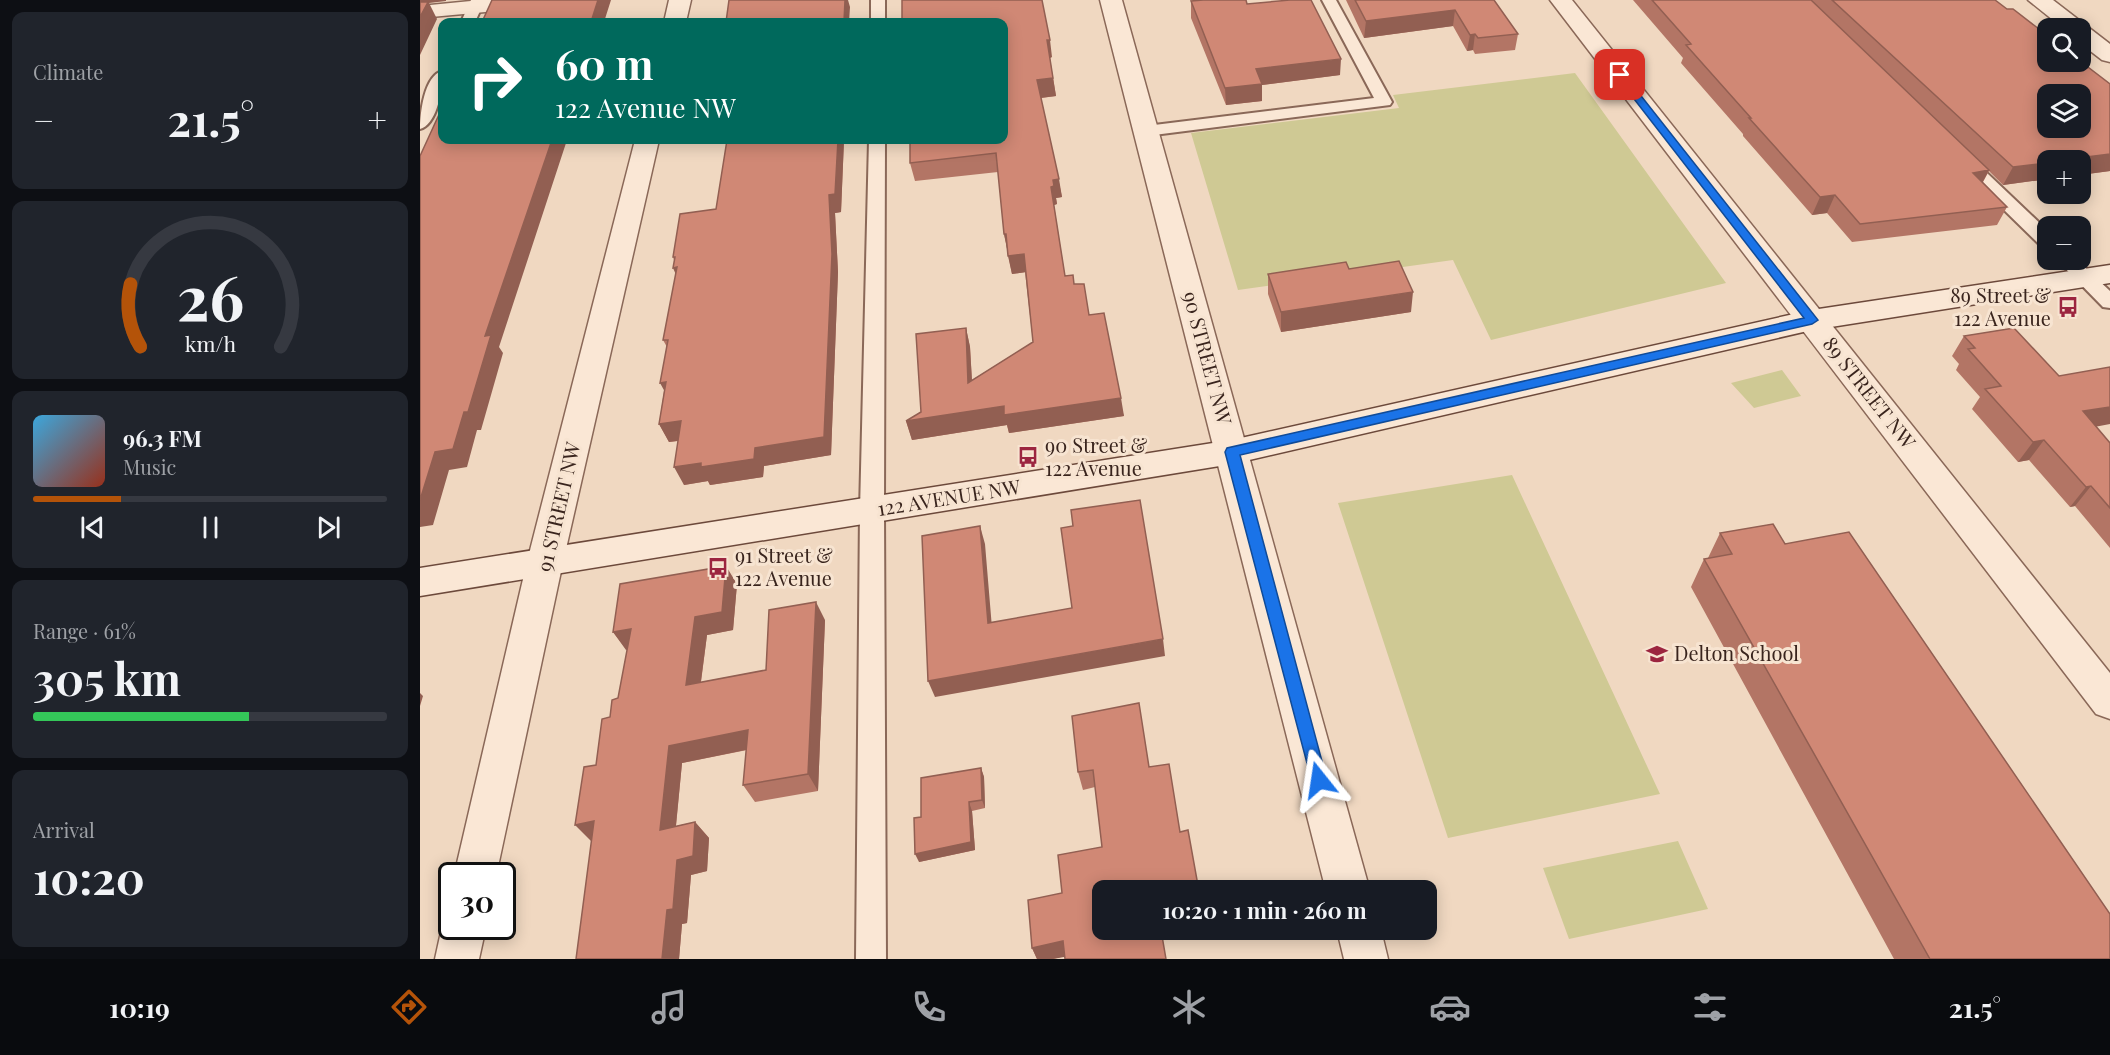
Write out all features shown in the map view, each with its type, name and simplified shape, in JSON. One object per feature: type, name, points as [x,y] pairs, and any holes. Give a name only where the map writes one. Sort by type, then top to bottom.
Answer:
[{"type":"street","points":[[420,12],[473,10],[552,0]]},
{"type":"street","points":[[676,18],[680,0]]},
{"type":"street","name":"90 STREET NW","points":[[1111,0],[1345,880]]},
{"type":"street","name":"89 STREET NW","points":[[1561,0],[2110,702]]},
{"type":"street","points":[[2039,0],[2063,18]]},
{"type":"street","points":[[2091,40],[2110,55]]},
{"type":"street","name":"91 STREET NW","points":[[478,862],[545,562],[646,144]]},
{"type":"street","name":"122 AVENUE NW","points":[[420,582],[1232,452],[1812,320],[2087,271]]},
{"type":"street","points":[[457,959],[461,940]]},
{"type":"street","points":[[1361,940],[1366,959]]},
{"type":"lane","points":[[878,0],[878,18]]},
{"type":"lane","points":[[1146,131],[1384,102],[1329,0]]},
{"type":"lane","points":[[420,124],[438,85]]},
{"type":"lane","points":[[871,959],[872,511],[877,144]]},
{"type":"lane","points":[[1953,150],[2037,231]]},
{"type":"lane","points":[[2087,271],[2110,302]]},
{"type":"shaded area","points":[[1575,73],[1726,283],[1491,340],[1453,260],[1238,290],[1191,133],[1399,108],[1393,95]]},
{"type":"shaded area","points":[[1782,370],[1801,396],[1754,408],[1731,383]]},
{"type":"shaded area","points":[[1512,475],[1660,794],[1448,838],[1338,503]]},
{"type":"shaded area","points":[[1678,841],[1708,909],[1569,939],[1543,868]]},
{"type":"building","points":[[492,0],[598,0],[592,18],[484,18]]},
{"type":"building","points":[[729,0],[845,0],[844,18],[727,18]]},
{"type":"building","points":[[902,0],[1042,0],[1050,40],[1047,40],[1053,78],[1037,80],[1059,179],[1053,180],[1054,186],[1051,187],[1065,276],[1073,275],[1074,284],[1084,284],[1089,315],[1104,313],[1121,398],[1004,415],[1004,406],[906,421],[921,412],[916,334],[966,328],[968,383],[1033,342],[1024,254],[1008,256],[996,153],[910,163],[910,144],[1008,144],[1008,18],[902,18]]},
{"type":"building","points":[[1246,0],[1247,4],[1311,0],[1341,59],[1256,69],[1262,84],[1225,88],[1191,1]]},
{"type":"building","points":[[1355,0],[1494,0],[1518,34],[1478,38],[1475,34],[1470,35],[1455,10],[1366,21]]},
{"type":"building","points":[[1652,0],[1811,0],[1989,170],[1973,173],[2007,207],[1860,224],[1835,195],[1820,197],[1686,45],[1691,44]]},
{"type":"building","points":[[1832,0],[1995,0],[2007,9],[2013,9],[2037,28],[2037,72],[2091,72],[2091,69],[2110,84],[2110,154],[2091,156],[2091,150],[2037,150],[2037,164],[2013,167]]},
{"type":"building","points":[[420,2],[428,2],[420,17]]},
{"type":"building","points":[[438,117],[438,144],[551,144],[485,336],[491,335],[468,412],[464,412],[453,449],[435,452],[420,500],[420,156]]},
{"type":"building","points":[[726,144],[838,144],[835,194],[829,195],[832,254],[824,437],[755,448],[754,459],[701,467],[701,463],[674,467],[681,421],[659,424],[666,382],[660,383],[668,340],[663,340],[677,267],[673,268],[675,257],[673,257],[680,214],[716,209]]},
{"type":"building","points":[[1399,261],[1413,292],[1281,312],[1268,274],[1346,262],[1349,269]]},
{"type":"building","points":[[2014,328],[2059,376],[2110,367],[2110,407],[2083,411],[2110,443],[2110,508],[2091,486],[2086,487],[2044,440],[2033,442],[1985,389],[2001,386],[1968,349],[1975,348],[1964,336]]},
{"type":"building","points":[[1140,500],[1163,639],[928,681],[922,536],[980,526],[988,623],[1072,608],[1061,528],[1073,526],[1071,510]]},
{"type":"building","points":[[1773,524],[1785,544],[1849,532],[2110,914],[2110,959],[1930,959],[1704,559],[1732,554],[1720,533]]},
{"type":"building","points":[[726,566],[722,612],[695,617],[686,685],[766,670],[769,610],[816,602],[808,774],[743,785],[748,730],[669,746],[660,830],[695,822],[693,856],[677,860],[673,909],[667,910],[662,959],[576,959],[594,821],[575,825],[584,767],[596,765],[602,719],[610,717],[612,700],[618,698],[631,629],[613,632],[620,584]]},
{"type":"building","points":[[1139,703],[1149,767],[1169,764],[1180,832],[1188,830],[1197,880],[1092,880],[1092,940],[1163,940],[1166,959],[1065,959],[1063,941],[1032,948],[1028,900],[1062,893],[1058,855],[1102,847],[1093,770],[1078,772],[1072,716]]},
{"type":"building","points":[[981,768],[982,800],[969,802],[971,842],[915,854],[914,818],[921,817],[921,778]]},
{"type":"place","name":"89 Street & 122 Avenue","points":[[2068,307]]},
{"type":"place","name":"90 Street & 122 Avenue","points":[[1028,457]]},
{"type":"place","name":"91 Street & 122 Avenue","points":[[718,568]]},
{"type":"place","name":"Delton School","points":[[1657,654]]},
{"type":"route","points":[[1319,780],[1232,452],[1812,320],[1620,75]]}]
